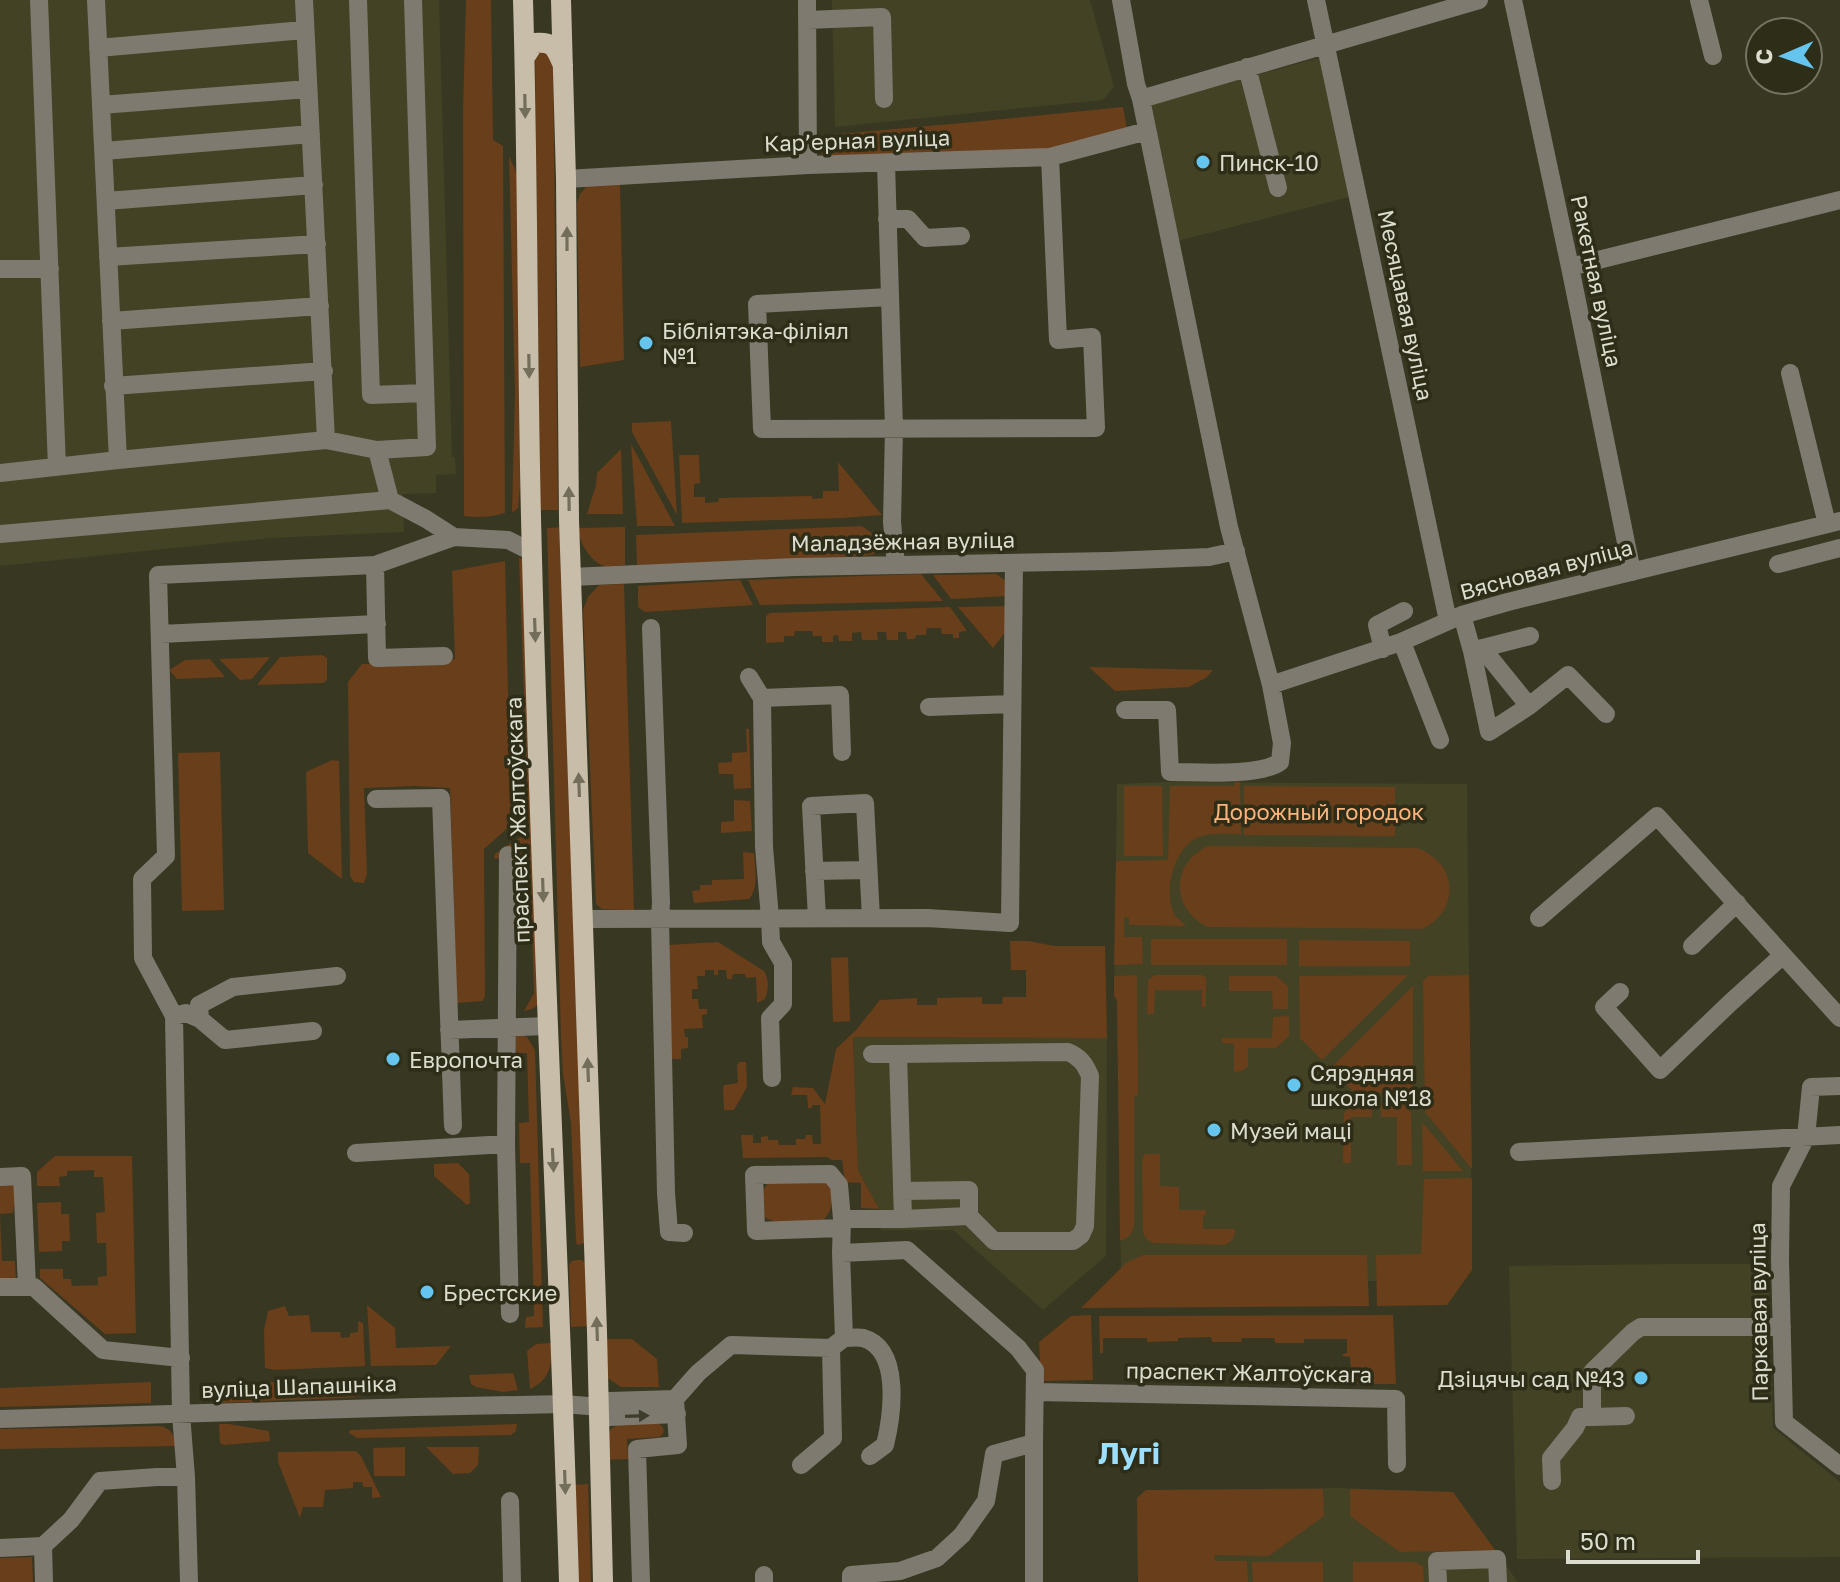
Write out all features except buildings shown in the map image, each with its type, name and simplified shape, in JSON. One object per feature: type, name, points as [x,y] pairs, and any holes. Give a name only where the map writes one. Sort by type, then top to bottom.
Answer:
[{"type":"main road","name":"праспект Жалтоўскага","points":[[523,0],[532,552],[569,1582]]},
{"type":"main road","points":[[561,0],[571,577],[600,1407],[603,1582]]},
{"type":"main road","points":[[525,57],[534,43],[545,42],[554,46],[563,65]]},
{"type":"main road","points":[[556,1224],[562,1244],[573,1254],[584,1252],[594,1244]]},
{"type":"street","points":[[39,0],[57,467]]},
{"type":"street","points":[[96,0],[118,460]]},
{"type":"street","points":[[304,0],[326,440]]},
{"type":"street","points":[[358,0],[371,395],[425,393]]},
{"type":"street","points":[[0,473],[326,440],[377,450],[427,447],[413,0]]},
{"type":"street","points":[[807,0],[808,165]]},
{"type":"street","points":[[1121,0],[1136,84],[1236,551],[1271,685],[1282,743],[1280,762],[1262,769],[1170,772],[1167,710],[1125,710]]},
{"type":"street","name":"Месяцавая вуліца","points":[[1316,0],[1455,618],[1477,649],[1489,732],[1529,706]]},
{"type":"street","points":[[1141,99],[1479,0]]},
{"type":"street","name":"Ракетная вуліца","points":[[1513,0],[1632,572]]},
{"type":"street","points":[[1699,0],[1713,56]]},
{"type":"street","points":[[807,20],[862,9],[882,17],[884,99]]},
{"type":"street","points":[[98,48],[304,30]]},
{"type":"street","points":[[1247,67],[1278,188]]},
{"type":"street","points":[[101,105],[308,89]]},
{"type":"street","name":"Карʼерная вуліца","points":[[566,179],[808,165],[1050,157],[1147,131]]},
{"type":"street","points":[[104,151],[311,134]]},
{"type":"street","points":[[890,297],[757,304],[762,429],[1096,428],[1092,337],[1058,340],[1050,157]]},
{"type":"street","points":[[886,163],[894,429],[892,522],[896,565]]},
{"type":"street","points":[[106,201],[314,185]]},
{"type":"street","points":[[1570,267],[1840,200]]},
{"type":"street","points":[[887,219],[908,219],[925,238],[961,236]]},
{"type":"street","points":[[108,257],[317,244]]},
{"type":"street","points":[[0,269],[50,269]]},
{"type":"street","points":[[111,321],[320,306]]},
{"type":"street","points":[[113,386],[324,371]]},
{"type":"street","points":[[1790,373],[1833,522]]},
{"type":"street","points":[[377,450],[390,500]]},
{"type":"street","points":[[0,534],[390,500],[454,537]]},
{"type":"street","name":"Вясновая вуліца","points":[[1271,685],[1383,649],[1455,618],[1833,522]]},
{"type":"street","points":[[189,1582],[181,1414],[174,1016],[143,958],[142,879],[166,856],[158,575],[375,565],[454,537],[508,540],[532,552]]},
{"type":"street","points":[[1778,564],[1840,548]]},
{"type":"street","name":"Маладзёжная вуліца","points":[[571,577],[795,567],[1209,557],[1236,551]]},
{"type":"street","points":[[583,919],[927,918],[1010,923],[1014,563]]},
{"type":"street","points":[[375,565],[377,658],[444,656]]},
{"type":"street","points":[[1383,649],[1377,625],[1404,611]]},
{"type":"street","points":[[160,634],[377,624]]},
{"type":"street","points":[[651,628],[661,887],[668,1217],[669,1232],[684,1233]]},
{"type":"street","points":[[1530,636],[1477,649],[1529,706],[1568,675],[1606,714]]},
{"type":"street","points":[[1401,642],[1440,740]]},
{"type":"street","points":[[749,677],[762,698],[764,847],[771,942],[783,963],[783,1004],[770,1018],[772,1078]]},
{"type":"street","points":[[762,698],[840,695],[842,752]]},
{"type":"street","points":[[929,707],[1012,704]]},
{"type":"street","points":[[376,799],[441,798],[453,1126]]},
{"type":"street","points":[[817,918],[811,806],[865,803],[871,918]]},
{"type":"street","points":[[1539,918],[1657,816],[1840,1018]]},
{"type":"street","points":[[508,855],[506,1144],[510,1314]]},
{"type":"street","points":[[814,871],[868,870]]},
{"type":"street","points":[[1692,946],[1737,903]]},
{"type":"street","points":[[1620,992],[1604,1007],[1660,1070],[1782,956]]},
{"type":"street","points":[[200,1019],[199,1005],[233,987],[337,976]]},
{"type":"street","points":[[174,1016],[186,1013],[200,1019],[225,1040],[313,1031]]},
{"type":"street","points":[[449,1030],[547,1026]]},
{"type":"street","points":[[872,1054],[1068,1052],[1077,1056],[1090,1076],[1085,1226],[1081,1235],[1073,1241],[994,1241],[969,1216],[969,1190],[903,1191]]},
{"type":"street","points":[[898,1054],[903,1219]]},
{"type":"street","points":[[1806,1137],[1811,1087],[1840,1086]]},
{"type":"street","points":[[1519,1152],[1840,1135]]},
{"type":"street","name":"Паркавая вуліца","points":[[1806,1137],[1781,1186],[1784,1422],[1840,1466]]},
{"type":"street","points":[[356,1153],[506,1144]]},
{"type":"street","points":[[801,1465],[833,1438],[842,1224],[839,1185],[830,1174],[754,1175],[756,1231],[842,1224],[903,1219],[969,1216]]},
{"type":"street","points":[[0,1177],[22,1176],[27,1286]]},
{"type":"street","points":[[841,1253],[907,1250],[1018,1348],[1035,1370],[1034,1582]]},
{"type":"street","points":[[0,1287],[34,1287],[103,1350],[181,1358]]},
{"type":"street","points":[[1592,1417],[1592,1372],[1641,1327],[1782,1327]]},
{"type":"street","points":[[641,1582],[637,1449],[678,1445],[676,1407],[698,1373],[731,1345],[837,1343],[864,1338],[878,1346],[887,1365],[893,1393],[885,1445],[870,1456]]},
{"type":"street","name":"праспект Жалтоўскага","points":[[1036,1392],[1396,1399],[1397,1464]]},
{"type":"street","name":"вуліца Шапашніка","points":[[0,1419],[564,1404],[600,1407],[609,1417],[676,1407]]},
{"type":"street","points":[[1552,1481],[1551,1458],[1580,1417],[1626,1416]]},
{"type":"street","points":[[851,1578],[900,1571],[937,1558],[962,1535],[986,1501],[994,1454],[1034,1443]]},
{"type":"street","points":[[0,1548],[43,1546],[71,1520],[100,1481],[186,1477]]},
{"type":"street","points":[[510,1501],[512,1582]]},
{"type":"street","points":[[43,1546],[44,1582]]},
{"type":"street","points":[[1438,1582],[1437,1561],[1497,1559],[1498,1582]]},
{"type":"shaded area","points":[[0,0],[439,0],[452,457],[455,457],[456,474],[436,475],[436,493],[403,494],[404,532],[270,538],[0,566]]},
{"type":"shaded area","points":[[832,0],[1090,0],[1114,87],[1103,100],[835,127]]},
{"type":"shaded area","points":[[1333,54],[1365,193],[1162,245],[1135,108]]},
{"type":"shaded area","name":"Сярэдняя школа №18","points":[[1117,784],[1467,784],[1472,1270],[1376,1281],[1129,1280],[1121,1275],[1117,1001],[1114,995]]},
{"type":"shaded area","points":[[853,1037],[1107,1038],[1106,1256],[1043,1310],[953,1230],[881,1230],[879,1209],[858,1170]]},
{"type":"shaded area","name":"Дзіцячы сад №43","points":[[1768,1264],[1773,1428],[1840,1482],[1840,1557],[1517,1559],[1509,1266]]},
{"type":"shaded area","points":[[1337,1488],[1453,1492],[1518,1582],[1138,1582],[1137,1498],[1146,1490]]},
{"type":"green space","points":[[466,0],[491,0],[493,140],[503,146],[505,513],[479,517],[464,516],[463,111]]},
{"type":"green space","points":[[553,52],[558,510],[540,510],[535,53]]},
{"type":"green space","points":[[1123,107],[1127,129],[1050,150],[824,158],[817,147],[817,136]]},
{"type":"green space","points":[[509,156],[518,176],[520,486],[518,508],[512,513],[515,392]]},
{"type":"green space","points":[[620,184],[624,360],[580,367],[577,203],[587,186]]},
{"type":"green space","points":[[671,421],[677,515],[632,432],[632,423]]},
{"type":"green space","points":[[631,444],[675,526],[637,526]]},
{"type":"green space","points":[[621,449],[623,514],[587,514],[597,473]]},
{"type":"green space","points":[[679,455],[699,455],[700,483],[694,484],[694,497],[705,497],[705,503],[718,502],[719,498],[823,498],[823,491],[839,491],[838,462],[882,515],[682,523]]},
{"type":"green space","points":[[862,526],[881,540],[874,554],[637,565],[636,535]]},
{"type":"green space","points":[[564,527],[585,1243],[577,1245],[571,1123],[561,1037],[547,528]]},
{"type":"green space","points":[[625,527],[625,565],[609,566],[599,564],[590,556],[580,539],[578,528]]},
{"type":"green space","points":[[519,557],[527,564],[538,1005],[524,1011],[534,993],[530,861],[519,860],[515,851],[494,859],[495,854],[529,831]]},
{"type":"green space","points":[[505,561],[511,825],[484,849],[485,996],[483,1001],[457,1003],[450,788],[364,788],[367,874],[364,883],[354,882],[350,876],[348,682],[362,664],[455,659],[452,571]]},
{"type":"green space","points":[[921,574],[943,601],[760,605],[748,580]]},
{"type":"green space","points":[[996,574],[1006,581],[1008,596],[951,599],[933,575]]},
{"type":"green space","points":[[740,580],[753,605],[645,612],[638,607],[638,586]]},
{"type":"green space","points":[[624,584],[634,910],[602,909],[596,904],[583,610],[588,597],[599,585]]},
{"type":"green space","points":[[1006,606],[1007,630],[993,648],[958,607]]},
{"type":"green space","points":[[950,607],[967,631],[959,632],[959,638],[953,638],[953,634],[942,634],[941,628],[927,628],[926,635],[916,635],[915,639],[907,639],[906,632],[898,632],[898,640],[887,640],[886,632],[877,632],[878,640],[862,640],[861,632],[852,633],[852,641],[839,641],[838,635],[833,636],[833,642],[822,642],[822,636],[813,636],[812,631],[795,631],[794,636],[784,636],[784,642],[766,643],[766,616],[770,613]]},
{"type":"green space","points":[[322,655],[327,658],[327,680],[323,683],[257,685],[280,657]]},
{"type":"green space","points":[[270,657],[252,679],[240,680],[219,659]]},
{"type":"green space","points":[[210,659],[225,677],[177,679],[169,670],[185,660]]},
{"type":"green space","points":[[1089,667],[1213,670],[1189,687],[1115,691]]},
{"type":"green space","points":[[746,729],[749,729],[751,788],[734,789],[733,774],[719,774],[718,763],[732,762],[732,753],[747,752]]},
{"type":"green space","points":[[220,752],[224,910],[182,911],[178,753]]},
{"type":"green space","points":[[332,760],[339,761],[342,879],[308,853],[306,772]]},
{"type":"green space","points":[[1235,782],[1240,782],[1241,834],[1213,834],[1197,838],[1182,852],[1172,874],[1172,909],[1187,926],[1129,925],[1129,918],[1124,917],[1124,937],[1142,937],[1143,964],[1114,965],[1116,861],[1168,860],[1170,786],[1234,786]]},
{"type":"green space","points":[[1124,786],[1162,786],[1163,856],[1124,856]]},
{"type":"green space","name":"Дорожный городок","points":[[1244,786],[1395,787],[1395,836],[1244,835]]},
{"type":"green space","points":[[734,800],[750,801],[752,831],[721,833],[721,822],[734,821]]},
{"type":"green space","points":[[1208,846],[1417,848],[1441,864],[1450,887],[1448,899],[1435,921],[1422,929],[1208,927],[1187,909],[1180,886],[1187,864]]},
{"type":"green space","points":[[743,852],[754,853],[755,883],[749,899],[694,903],[692,891],[700,890],[700,885],[712,885],[712,880],[744,879]]},
{"type":"green space","points":[[1151,939],[1287,939],[1287,965],[1151,965]]},
{"type":"green space","points":[[1299,940],[1410,941],[1410,966],[1299,966]]},
{"type":"green space","points":[[1010,941],[1054,946],[1105,946],[1107,1038],[853,1037],[858,1170],[879,1209],[861,1208],[861,1183],[845,1182],[842,1160],[827,1157],[743,1158],[741,1135],[753,1135],[753,1143],[761,1143],[761,1137],[768,1136],[768,1140],[778,1140],[779,1145],[796,1145],[796,1139],[812,1135],[813,1144],[821,1144],[820,1105],[808,1108],[807,1095],[791,1095],[793,1087],[813,1088],[825,1104],[836,1049],[880,1000],[917,998],[917,1005],[937,1005],[937,998],[982,997],[982,1004],[1002,1004],[1003,997],[1026,997],[1026,970],[1011,970]]},
{"type":"green space","points":[[718,942],[764,971],[768,985],[765,999],[757,1003],[756,977],[733,974],[732,979],[727,979],[726,970],[718,970],[718,975],[714,975],[714,970],[705,970],[705,976],[697,976],[698,989],[692,989],[692,999],[698,999],[699,1009],[707,1009],[707,1014],[702,1015],[703,1028],[684,1029],[688,1048],[681,1049],[681,1059],[671,1059],[668,945]]},
{"type":"green space","points":[[848,957],[850,1021],[833,1022],[831,958]]},
{"type":"green space","points":[[1137,975],[1138,1095],[1134,1096],[1134,1225],[1130,1235],[1120,1241],[1117,1001],[1114,976]]},
{"type":"green space","points":[[1155,975],[1202,975],[1206,978],[1206,1007],[1202,1007],[1202,990],[1155,990],[1154,1014],[1147,1014],[1148,980]]},
{"type":"green space","points":[[1408,975],[1322,1060],[1300,1038],[1299,976]]},
{"type":"green space","points":[[1469,975],[1472,1169],[1425,1112],[1423,981],[1428,976]]},
{"type":"green space","points":[[1229,976],[1276,976],[1288,986],[1288,1009],[1273,1009],[1272,991],[1229,991]]},
{"type":"green space","points":[[1413,986],[1413,1092],[1355,1093],[1330,1069]]},
{"type":"green space","points":[[1289,1016],[1289,1036],[1276,1048],[1248,1048],[1248,1066],[1234,1072],[1234,1044],[1222,1043],[1222,1038],[1272,1038],[1273,1017]]},
{"type":"green space","points":[[515,1037],[527,1037],[535,1050],[543,1327],[525,1328],[526,1317],[534,1316],[530,1163],[520,1163],[519,1123],[529,1122],[527,1053],[516,1053]]},
{"type":"green space","points":[[739,1062],[746,1062],[747,1087],[734,1110],[724,1110],[723,1088],[724,1085],[738,1083]]},
{"type":"green space","points":[[1352,1103],[1371,1103],[1372,1117],[1351,1117],[1351,1163],[1343,1163],[1344,1113]]},
{"type":"green space","points":[[1402,1103],[1411,1113],[1412,1165],[1397,1165],[1397,1117],[1381,1117],[1381,1105]]},
{"type":"green space","points":[[1422,1122],[1463,1171],[1423,1171]]},
{"type":"green space","points":[[1145,1154],[1160,1154],[1160,1186],[1179,1187],[1179,1210],[1206,1210],[1203,1229],[1235,1229],[1232,1240],[1225,1245],[1154,1243],[1146,1239],[1143,1232],[1142,1160]]},
{"type":"green space","points":[[55,1156],[132,1156],[136,1333],[105,1334],[40,1278],[40,1269],[63,1269],[63,1279],[71,1279],[72,1286],[98,1285],[98,1277],[107,1276],[106,1243],[97,1243],[96,1213],[105,1212],[103,1177],[94,1177],[94,1170],[67,1171],[67,1176],[59,1177],[60,1186],[37,1186],[37,1172]]},
{"type":"green space","points":[[458,1163],[469,1174],[470,1203],[467,1205],[434,1176],[434,1164]]},
{"type":"green space","points":[[1472,1178],[1472,1270],[1447,1305],[1377,1306],[1376,1255],[1421,1254],[1424,1179]]},
{"type":"green space","points":[[828,1181],[832,1203],[822,1221],[776,1222],[763,1217],[763,1190],[768,1183]]},
{"type":"green space","points":[[12,1183],[16,1190],[13,1213],[0,1214],[0,1187]]},
{"type":"green space","points":[[61,1202],[61,1214],[69,1214],[70,1241],[62,1241],[62,1251],[39,1252],[37,1203]]},
{"type":"green space","points":[[0,1214],[2,1261],[15,1261],[16,1281],[0,1281]]},
{"type":"green space","points":[[1143,1255],[1367,1255],[1369,1306],[1081,1308],[1126,1263]]},
{"type":"green space","points":[[582,1260],[586,1264],[588,1326],[571,1327],[569,1265],[572,1261]]},
{"type":"green space","points":[[367,1305],[395,1328],[396,1348],[451,1346],[436,1365],[371,1366]]},
{"type":"green space","points":[[285,1306],[289,1316],[309,1315],[311,1332],[340,1332],[341,1338],[350,1337],[350,1333],[358,1332],[358,1321],[363,1323],[365,1366],[265,1368],[264,1330],[268,1311]]},
{"type":"green space","points":[[1091,1315],[1093,1380],[1041,1381],[1039,1342],[1071,1316]]},
{"type":"green space","points":[[1393,1315],[1396,1384],[1352,1384],[1350,1357],[1343,1356],[1347,1353],[1347,1339],[1275,1343],[1274,1338],[1212,1342],[1211,1337],[1178,1338],[1178,1341],[1147,1342],[1147,1338],[1103,1338],[1103,1353],[1100,1353],[1099,1316]]},
{"type":"green space","points":[[605,1339],[632,1339],[657,1359],[659,1387],[621,1387],[606,1377]]},
{"type":"green space","points":[[551,1343],[549,1370],[542,1381],[530,1389],[527,1351],[536,1344]]},
{"type":"green space","points":[[513,1373],[518,1390],[503,1392],[476,1387],[471,1384],[469,1375]]},
{"type":"green space","points":[[385,1378],[386,1388],[354,1397],[219,1403],[218,1384]]},
{"type":"green space","points":[[151,1382],[151,1403],[0,1407],[0,1388]]},
{"type":"green space","points":[[630,1422],[657,1423],[664,1430],[659,1437],[627,1439],[628,1459],[604,1460],[606,1440],[612,1429]]},
{"type":"green space","points":[[219,1424],[269,1431],[270,1441],[224,1445],[220,1443]]},
{"type":"green space","points":[[517,1424],[516,1431],[511,1435],[357,1438],[349,1433],[350,1430]]},
{"type":"green space","points":[[160,1426],[171,1433],[176,1446],[0,1449],[0,1429]]},
{"type":"green space","points":[[405,1447],[405,1476],[374,1476],[373,1448]]},
{"type":"green space","points":[[426,1447],[479,1447],[478,1465],[470,1473],[453,1474]]},
{"type":"green space","points":[[356,1451],[381,1497],[372,1498],[372,1487],[353,1482],[353,1488],[325,1490],[323,1507],[303,1507],[300,1518],[278,1462],[278,1452]]},
{"type":"green space","points":[[588,1484],[591,1582],[572,1582],[569,1485]]},
{"type":"green space","points":[[1323,1489],[1324,1516],[1269,1556],[1214,1555],[1215,1561],[1247,1561],[1248,1582],[1138,1582],[1137,1498],[1146,1490]]},
{"type":"green space","points":[[1350,1489],[1453,1492],[1495,1550],[1400,1552],[1350,1516]]},
{"type":"green space","points":[[32,1557],[33,1582],[0,1582],[0,1558]]},
{"type":"green space","points":[[1252,1562],[1323,1562],[1323,1582],[1253,1582]]},
{"type":"green space","points":[[1353,1562],[1414,1562],[1423,1566],[1424,1582],[1353,1582]]},
{"type":"place","name":"Пинск-10","points":[[1203,162]]},
{"type":"place","name":"Бібліятэка-філіял №1","points":[[646,343]]},
{"type":"place","name":"Европочта","points":[[393,1059]]},
{"type":"place","name":"Сярэдняя школа №18","points":[[1294,1085]]},
{"type":"place","name":"Музей маці","points":[[1214,1130]]},
{"type":"place","name":"Брестские","points":[[427,1292]]},
{"type":"place","name":"Дзіцячы сад №43","points":[[1641,1378]]},
{"type":"district","name":"Лугі","points":[[1129,1453]]}]
